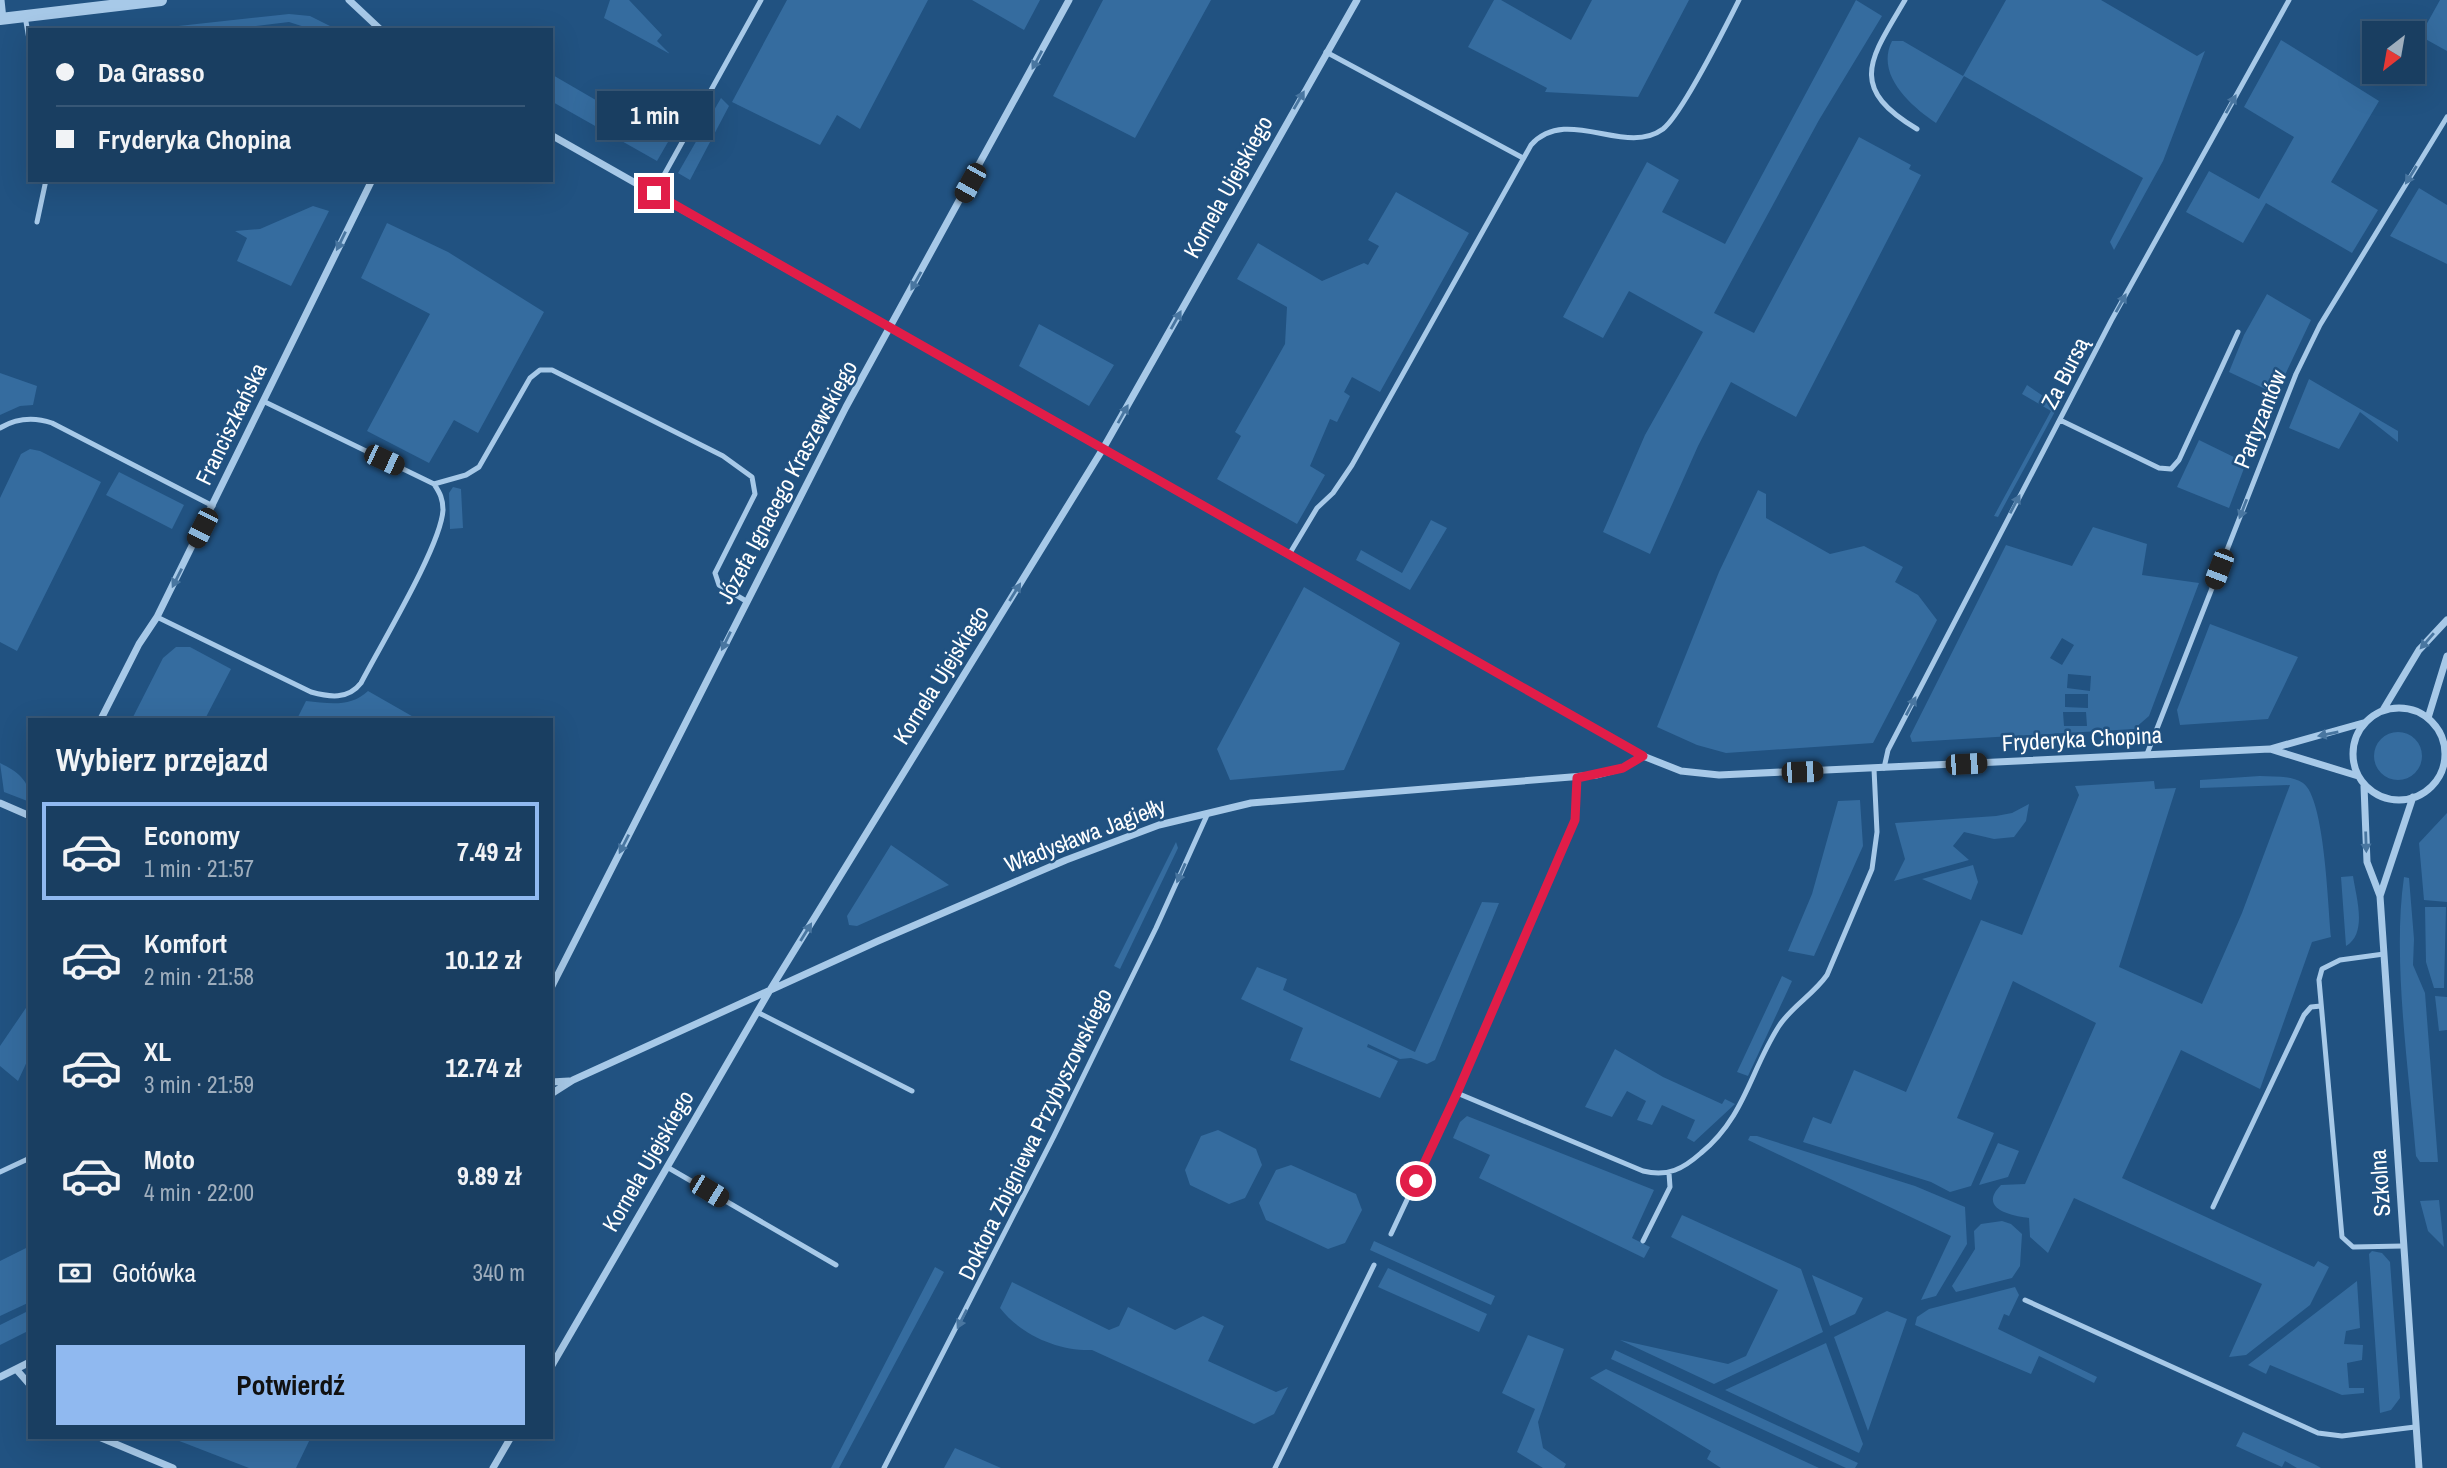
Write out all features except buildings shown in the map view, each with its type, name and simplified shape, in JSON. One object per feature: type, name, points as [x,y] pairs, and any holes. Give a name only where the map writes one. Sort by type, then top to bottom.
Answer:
[{"type":"street","points":[[1,0],[1,19],[161,0]]},
{"type":"street","points":[[349,0],[379,28]]},
{"type":"street","name":"Józefa Ignacego Kraszewskiego","points":[[553,984],[846,407],[1069,0]]},
{"type":"street","name":"Kornela Ujejskiego","points":[[553,1364],[770,990],[1104,447],[1357,0]]},
{"type":"street","name":"Fryderyka Chopina","points":[[553,136],[1104,447],[1643,756],[1681,771],[1704,775],[1874,769],[2270,749]]},
{"type":"street","name":"Franciszkańska","points":[[102,718],[139,644],[157,617],[213,506],[371,182]]},
{"type":"street","points":[[2270,749],[2364,723],[2383,710],[2419,650],[2447,620]]},
{"type":"street","points":[[2428,718],[2447,656]]},
{"type":"street","points":[[2364,786],[2384,797],[2413,797],[2429,789],[2444,772],[2445,744],[2436,725],[2428,718],[2403,707],[2383,710]]},
{"type":"street","points":[[2364,723],[2353,750],[2358,776],[2364,786],[2365,851],[2380,896]]},
{"type":"street","points":[[2436,725],[2447,724]]},
{"type":"street","points":[[2270,749],[2358,776]]},
{"type":"street","name":"Władysława Jagiełły","points":[[553,1093],[573,1080],[770,990],[1066,860],[1159,825],[1251,803],[1577,778],[1623,768],[1643,756]]},
{"type":"street","points":[[2380,896],[2413,797]]},
{"type":"street","points":[[0,803],[28,815]]},
{"type":"street","name":"Szkolna","points":[[2380,896],[2419,1468]]},
{"type":"street","name":"Władysława Jagiełły","points":[[553,1082],[573,1080]]},
{"type":"street","points":[[0,1377],[28,1363]]},
{"type":"street","points":[[16,1369],[28,1383]]},
{"type":"street","points":[[104,1439],[173,1468]]},
{"type":"street","points":[[493,1468],[510,1439]]},
{"type":"lane","points":[[654,193],[761,0]]},
{"type":"lane","points":[[1290,554],[1317,508],[1339,486],[1522,158],[1538,138],[1568,129],[1643,138],[1664,128],[1678,110],[1739,0]]},
{"type":"lane","points":[[1905,0],[1874,55],[1871,78],[1875,93],[1886,110],[1917,129]]},
{"type":"lane","name":"Za Bursą","points":[[1884,768],[1888,750],[2127,291],[2289,0]]},
{"type":"lane","points":[[25,16],[28,33]]},
{"type":"lane","points":[[1326,52],[1522,158]]},
{"type":"lane","name":"Partyzantów","points":[[2147,754],[2296,374],[2320,325],[2447,117]]},
{"type":"lane","points":[[37,222],[46,182]]},
{"type":"lane","points":[[2060,420],[2160,468],[2171,468],[2179,460],[2238,332]]},
{"type":"lane","points":[[434,484],[466,475],[479,467],[530,378],[540,370],[552,370],[723,456],[752,477],[755,494],[715,573],[719,585],[746,601]]},
{"type":"lane","points":[[157,617],[311,692],[331,696],[352,693],[361,683],[438,533],[442,499],[434,484],[263,401]]},
{"type":"lane","points":[[0,428],[22,420],[52,423],[213,506]]},
{"type":"lane","points":[[1457,1093],[1656,1174],[1669,1173],[1683,1167],[1724,1133],[1734,1119],[1779,1026],[1827,975],[1871,869],[1877,832],[1874,769]]},
{"type":"lane","points":[[1391,1234],[1457,1093],[1575,820],[1577,778]]},
{"type":"lane","name":"Doktora Zbigniewa Przybyszowskiego","points":[[884,1468],[1054,1136],[1156,928],[1209,811]]},
{"type":"lane","points":[[2384,954],[2340,960],[2322,969],[2319,980],[2342,1237],[2353,1247],[2403,1247]]},
{"type":"lane","points":[[2213,1207],[2304,1015],[2311,1007],[2321,1006]]},
{"type":"lane","points":[[757,1012],[912,1091]]},
{"type":"lane","points":[[0,1172],[28,1159]]},
{"type":"lane","points":[[667,1167],[836,1265]]},
{"type":"lane","points":[[1643,1241],[1670,1187],[1669,1173]]},
{"type":"lane","points":[[1275,1468],[1374,1265]]},
{"type":"lane","points":[[2025,1300],[2318,1433],[2342,1436],[2415,1427]]},
{"type":"shaded area","points":[[610,0],[629,0],[662,35],[657,41],[670,54],[604,18]]},
{"type":"shaded area","points":[[787,0],[928,0],[860,129],[837,115],[820,145],[732,102]]},
{"type":"shaded area","points":[[972,0],[1040,0],[1024,30]]},
{"type":"shaded area","points":[[1103,0],[1211,0],[1135,138],[1053,96]]},
{"type":"shaded area","points":[[1494,0],[1501,0],[1571,40],[1592,0],[1689,0],[1638,97],[1545,92],[1547,88],[1468,47]]},
{"type":"shaded area","points":[[1856,0],[1882,16],[1819,120],[1714,313],[1754,333],[1859,137],[1911,165],[1909,169],[1921,175],[1796,417],[1731,382],[1698,446],[1650,554],[1603,532],[1645,435],[1703,332],[1629,291],[1603,338],[1563,317],[1647,162],[1679,180],[1662,212],[1725,244]]},
{"type":"shaded area","points":[[2006,0],[2101,0],[2197,56],[2205,51],[2163,161],[2114,250],[2110,242],[2143,178],[1964,76],[1936,123],[1907,99],[1892,77],[1888,54],[1892,41],[1903,41],[1963,76]]},
{"type":"shaded area","points":[[2440,0],[2447,0],[2447,51],[2426,39],[2426,25]]},
{"type":"shaded area","points":[[289,14],[310,16],[330,26],[308,28],[289,22],[240,28],[160,28]]},
{"type":"shaded area","points":[[2281,40],[2379,101],[2331,182],[2378,210],[2352,253],[2266,203],[2243,243],[2186,212],[2209,171],[2259,199],[2294,137],[2244,107]]},
{"type":"shaded area","points":[[553,75],[668,142],[657,161],[553,102]]},
{"type":"shaded area","points":[[721,98],[729,106],[690,180],[678,173]]},
{"type":"shaded area","points":[[2419,188],[2447,205],[2447,264],[2390,236]]},
{"type":"shaded area","points":[[1396,192],[1469,233],[1380,392],[1352,377],[1344,392],[1350,396],[1337,422],[1330,419],[1310,466],[1325,475],[1297,524],[1217,479],[1241,436],[1235,432],[1285,344],[1287,307],[1237,279],[1258,243],[1322,281],[1364,263],[1368,265],[1379,246],[1368,240]]},
{"type":"shaded area","points":[[313,206],[329,211],[291,286],[237,261],[247,238],[235,231],[260,229]]},
{"type":"shaded area","points":[[387,223],[448,252],[544,312],[478,433],[454,420],[429,463],[367,431],[430,314],[361,278]]},
{"type":"shaded area","points":[[2267,294],[2311,320],[2276,394],[2229,372],[2244,335]]},
{"type":"shaded area","points":[[1039,324],[1114,365],[1089,406],[1019,366]]},
{"type":"shaded area","points":[[0,373],[37,386],[33,405],[20,406],[0,415]]},
{"type":"shaded area","points":[[2309,379],[2398,431],[2398,442],[2360,412],[2339,449],[2289,428]]},
{"type":"shaded area","points":[[2027,385],[2058,406],[1998,517],[1994,516],[2051,411],[2022,394]]},
{"type":"shaded area","points":[[2199,440],[2246,463],[2229,508],[2177,487]]},
{"type":"shaded area","points":[[30,449],[40,451],[101,482],[17,651],[0,642],[0,498],[21,454]]},
{"type":"shaded area","points":[[119,472],[184,505],[172,529],[106,495]]},
{"type":"shaded area","points":[[453,487],[461,489],[463,528],[450,529],[449,493]]},
{"type":"shaded area","points":[[1758,490],[1766,494],[1766,518],[1830,554],[1864,546],[1903,567],[1895,582],[1918,595],[1937,620],[1873,743],[1726,753],[1697,745],[1657,727],[1719,572]]},
{"type":"shaded area","points":[[1431,520],[1447,528],[1410,590],[1356,560],[1361,550],[1402,573]]},
{"type":"shaded area","points":[[2093,527],[2147,544],[2142,575],[2199,583],[2149,716],[2134,729],[1912,742],[1910,736],[2006,545],[2072,566]],"holes":[[[2062,638],[2074,645],[2062,665],[2050,658]],[[2068,674],[2091,676],[2090,691],[2067,688]],[[2065,694],[2088,694],[2088,708],[2065,707]],[[2063,712],[2086,712],[2087,726],[2064,726]]]},
{"type":"shaded area","points":[[1304,587],[1400,643],[1344,770],[1230,780],[1217,749]]},
{"type":"shaded area","points":[[2210,624],[2298,657],[2268,719],[2180,725],[2177,710]]},
{"type":"shaded area","points":[[176,647],[190,647],[231,669],[206,718],[133,718],[163,658]]},
{"type":"shaded area","points":[[368,691],[415,718],[298,718],[306,701],[346,702]]},
{"type":"shaded area","points":[[2398,732],[2415,739],[2422,756],[2415,773],[2398,780],[2381,773],[2374,756],[2381,739]]},
{"type":"shaded area","points":[[0,763],[25,782],[28,801],[4,792]]},
{"type":"shaded area","points":[[2260,776],[2293,779],[2303,783],[2310,793],[2321,831],[2331,937],[2312,942],[2260,1089],[2181,1050],[2122,1178],[2314,1267],[2318,1261],[2329,1267],[2310,1305],[2246,1355],[2229,1357],[2262,1284],[2074,1198],[2048,1253],[2030,1237],[2029,1218],[2006,1213],[1995,1205],[1995,1193],[2001,1185],[2025,1184],[2096,1023],[2013,981],[1957,1118],[1994,1133],[1971,1186],[1950,1192],[1931,1182],[1803,1142],[1813,1117],[1831,1124],[1854,1070],[1906,1092],[1981,920],[2022,935],[2079,795],[2075,786],[2154,781],[2155,789],[2176,788],[2119,967],[2202,1004],[2242,913],[2290,785],[2200,788],[2200,780]]},
{"type":"shaded area","points":[[1860,800],[1863,846],[1814,956],[1788,951],[1812,894],[1838,801]]},
{"type":"shaded area","points":[[2029,804],[2026,821],[2014,837],[1994,839],[1964,832],[1953,846],[1969,860],[1894,881],[1905,859],[1895,823],[1996,816],[2012,813]]},
{"type":"shaded area","points":[[2447,813],[2447,902],[2424,900],[2419,843]]},
{"type":"shaded area","points":[[1176,842],[1178,848],[1120,969],[1114,966]]},
{"type":"shaded area","points":[[891,845],[949,885],[857,926],[849,925],[847,916]]},
{"type":"shaded area","points":[[1973,865],[1978,882],[1971,900],[1922,879]]},
{"type":"shaded area","points":[[2353,876],[2359,924],[2353,940],[2346,946],[2341,877]]},
{"type":"shaded area","points":[[2404,877],[2409,878],[2414,939],[2413,965],[2425,993],[2438,1162],[2420,1162],[2416,1156],[2401,979]]},
{"type":"shaded area","points":[[1482,902],[1499,903],[1435,1060],[1427,1064],[1411,1058],[1400,1059],[1368,1044],[1367,1047],[1398,1061],[1380,1098],[1290,1060],[1303,1028],[1241,999],[1257,967],[1287,979],[1283,990],[1415,1052]]},
{"type":"shaded area","points":[[2425,907],[2446,907],[2444,988],[2434,988],[2426,962]]},
{"type":"shaded area","points":[[1782,976],[1792,981],[1748,1076],[1737,1072]]},
{"type":"shaded area","points":[[2435,996],[2447,997],[2447,1030],[2439,1031]]},
{"type":"shaded area","points":[[28,1005],[28,1059],[18,1081],[0,1066],[0,1046]]},
{"type":"shaded area","points":[[1615,1049],[1663,1077],[1722,1104],[1725,1099],[1735,1104],[1694,1142],[1687,1138],[1695,1120],[1662,1105],[1652,1125],[1637,1120],[1646,1101],[1627,1091],[1612,1117],[1585,1107]]},
{"type":"shaded area","points":[[1467,1116],[1654,1190],[1632,1238],[1650,1247],[1644,1258],[1479,1178],[1490,1155],[1453,1138],[1460,1122]]},
{"type":"shaded area","points":[[1218,1130],[1256,1149],[1262,1165],[1245,1198],[1229,1204],[1190,1185],[1185,1170],[1201,1136]]},
{"type":"shaded area","points":[[1750,1136],[1915,1186],[1965,1207],[1967,1244],[1936,1296],[1921,1300],[1951,1236],[1748,1140]]},
{"type":"shaded area","points":[[1998,1143],[2019,1151],[2008,1177],[1979,1185]]},
{"type":"shaded area","points":[[1291,1165],[1356,1194],[1362,1210],[1345,1243],[1328,1249],[1266,1220],[1259,1203],[1276,1170]]},
{"type":"shaded area","points":[[2439,1200],[2444,1247],[2428,1231],[2420,1201]]},
{"type":"shaded area","points":[[1682,1215],[1801,1269],[1823,1332],[1714,1384],[1620,1340],[1728,1364],[1746,1356],[1778,1290],[1671,1237]]},
{"type":"shaded area","points":[[2002,1221],[2011,1224],[2022,1234],[2020,1266],[2012,1278],[1956,1292],[1952,1286],[1975,1249],[1974,1231],[1981,1224]]},
{"type":"shaded area","points":[[1374,1241],[1495,1296],[1491,1305],[1370,1250]]},
{"type":"shaded area","points":[[28,1247],[28,1303],[0,1316],[0,1261]]},
{"type":"shaded area","points":[[2372,1251],[2382,1253],[2390,1262],[2400,1398],[2391,1410],[2380,1413],[2369,1254]]},
{"type":"shaded area","points":[[935,1267],[944,1272],[839,1468],[831,1468]]},
{"type":"shaded area","points":[[1388,1268],[1487,1314],[1479,1332],[1378,1287]]},
{"type":"shaded area","points":[[1812,1275],[1863,1298],[1855,1314],[1830,1326]]},
{"type":"shaded area","points":[[2357,1281],[2360,1328],[2346,1331],[2344,1344],[2363,1345],[2362,1360],[2347,1363],[2349,1388],[2364,1388],[2364,1393],[2342,1395],[2270,1365],[2266,1374],[2248,1365]]},
{"type":"shaded area","points":[[1012,1282],[1109,1330],[1119,1326],[1128,1307],[1175,1330],[1203,1316],[1224,1326],[1208,1361],[1276,1392],[1288,1387],[1274,1414],[1254,1424],[1092,1350],[1066,1348],[1029,1333],[1000,1308]]},
{"type":"shaded area","points":[[2015,1287],[2019,1295],[2009,1316],[2004,1314],[1998,1329],[2097,1377],[2094,1383],[2039,1356],[2031,1374],[1915,1325],[1917,1317],[1929,1309]]},
{"type":"shaded area","points":[[28,1311],[28,1331],[0,1345],[0,1325]]},
{"type":"shaded area","points":[[1887,1311],[1907,1319],[1868,1431],[1834,1337]]},
{"type":"shaded area","points":[[1528,1335],[1564,1349],[1538,1422],[1543,1448],[1566,1464],[1564,1468],[1543,1468],[1517,1452],[1535,1409],[1502,1393]]},
{"type":"shaded area","points":[[1826,1343],[1863,1444],[1859,1453],[1725,1390]]},
{"type":"shaded area","points":[[1615,1350],[1858,1463],[1855,1468],[1846,1468],[1611,1359]]},
{"type":"shaded area","points":[[1606,1369],[1819,1468],[1721,1468],[1707,1459],[1711,1451],[1590,1378]]},
{"type":"shaded area","points":[[2243,1432],[2321,1468],[2297,1468],[2285,1461],[2282,1467],[2236,1446]]},
{"type":"shaded area","points":[[174,1439],[310,1439],[296,1468],[249,1468]]},
{"type":"shaded area","points":[[955,1448],[1001,1468],[944,1468]]},
{"type":"route","points":[[654,193],[1643,756],[1623,768],[1577,778],[1578,810],[1575,820],[1416,1181]]}]
